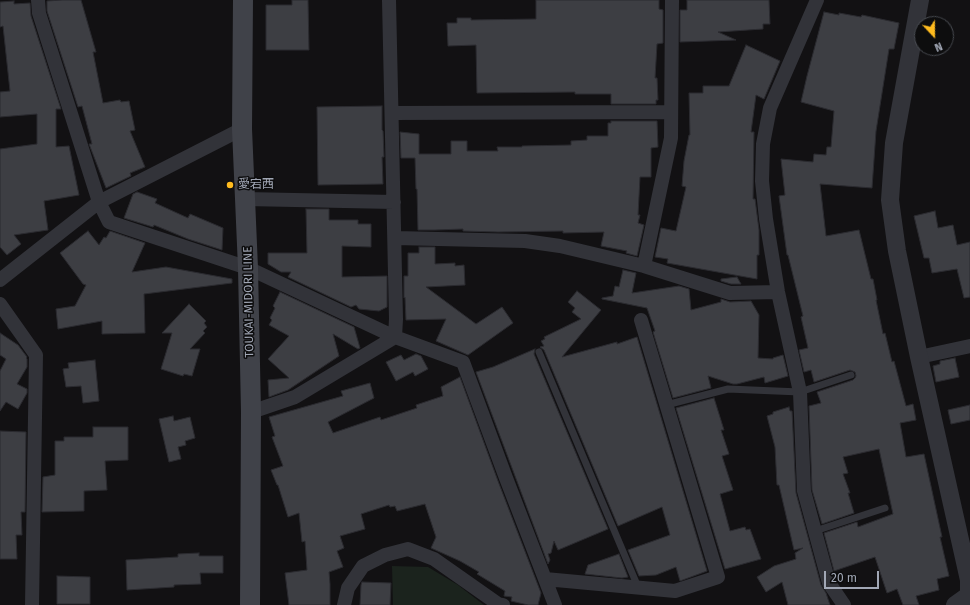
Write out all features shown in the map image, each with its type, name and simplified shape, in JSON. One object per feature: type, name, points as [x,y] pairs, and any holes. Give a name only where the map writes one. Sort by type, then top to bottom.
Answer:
[{"type":"main road","name":"TOUKAI-MIDORI LINE","points":[[243,0],[242,129],[246,199],[251,412],[250,605]]},
{"type":"street","points":[[38,0],[39,13],[99,202],[109,222],[248,268],[395,337],[463,362],[555,605]]},
{"type":"street","points":[[390,0],[395,238],[395,337]]},
{"type":"street","points":[[644,266],[672,138],[672,0]]},
{"type":"street","points":[[817,0],[770,108],[763,144],[762,181],[766,219],[778,292],[800,392],[804,491],[829,583],[844,605]]},
{"type":"street","points":[[920,0],[894,143],[890,200],[897,251],[919,357],[969,580],[969,594],[955,605]]},
{"type":"street","points":[[392,113],[671,112]]},
{"type":"street","points":[[0,280],[99,202],[242,129]]},
{"type":"street","points":[[246,199],[394,202]]},
{"type":"street","points":[[395,238],[525,242],[560,246],[644,266],[730,293],[778,292]]},
{"type":"street","points":[[0,304],[36,355],[32,605]]},
{"type":"street","points":[[545,579],[675,591],[718,577],[641,320]]},
{"type":"street","points":[[251,412],[295,397],[395,337]]},
{"type":"street","points":[[919,357],[970,346]]},
{"type":"street","points":[[344,605],[348,588],[363,566],[385,555],[408,549],[434,559],[498,604],[503,605]]},
{"type":"lane","points":[[539,352],[638,587]]},
{"type":"lane","points":[[666,405],[728,389],[800,392],[851,376]]},
{"type":"lane","points":[[815,531],[885,508]]},
{"type":"shaded area","points":[[392,566],[428,567],[458,585],[484,605],[393,605]]},
{"type":"building","points":[[81,0],[96,52],[93,52],[103,103],[120,100],[121,102],[129,101],[135,130],[130,131],[145,167],[130,173],[131,176],[106,188],[89,144],[92,144],[82,106],[78,107],[47,11],[47,1]]},
{"type":"building","points":[[292,0],[308,0],[309,50],[266,50],[266,5],[292,5]]},
{"type":"building","points":[[536,0],[659,0],[659,9],[663,10],[663,43],[657,44],[655,78],[657,78],[658,100],[656,100],[656,104],[611,104],[611,94],[575,94],[575,92],[477,93],[476,45],[448,46],[447,23],[457,23],[457,18],[471,18],[471,20],[536,19]]},
{"type":"building","points":[[687,0],[769,0],[770,24],[763,24],[763,29],[718,32],[736,40],[680,42],[680,10],[687,10]]},
{"type":"building","points":[[14,1],[14,4],[30,3],[31,16],[61,109],[56,109],[56,147],[69,146],[79,195],[44,201],[48,230],[14,235],[21,244],[7,255],[0,247],[0,149],[37,144],[37,114],[0,117],[0,92],[10,91],[3,26],[0,27],[0,2]]},
{"type":"building","points":[[824,12],[861,17],[862,15],[899,23],[894,49],[889,49],[876,131],[872,188],[820,184],[826,236],[859,230],[871,279],[873,279],[883,334],[885,333],[892,362],[894,361],[906,406],[913,404],[916,420],[900,423],[906,457],[924,454],[949,576],[937,579],[939,590],[916,596],[919,605],[903,605],[897,589],[887,593],[875,557],[834,571],[824,533],[857,522],[858,527],[893,514],[879,449],[843,457],[848,473],[843,474],[850,493],[848,493],[854,513],[822,524],[812,490],[809,406],[821,403],[817,392],[853,380],[856,376],[855,372],[850,370],[814,382],[811,370],[804,372],[799,350],[808,348],[801,317],[803,316],[787,255],[779,196],[785,195],[781,159],[813,162],[814,154],[826,155],[827,147],[831,147],[834,111],[801,102]]},
{"type":"building","points":[[746,45],[780,61],[764,99],[756,95],[751,132],[754,132],[753,199],[755,199],[759,230],[757,279],[667,263],[668,259],[655,257],[661,228],[676,231],[686,187],[682,186],[684,161],[690,135],[689,93],[703,93],[703,86],[729,86]]},
{"type":"building","points":[[382,106],[384,157],[382,157],[383,184],[318,185],[317,107]]},
{"type":"building","points":[[611,121],[657,121],[658,147],[651,148],[651,177],[640,177],[638,215],[640,215],[638,223],[644,225],[637,256],[626,253],[627,251],[601,246],[604,232],[498,232],[463,231],[463,229],[418,230],[415,158],[401,158],[400,132],[419,134],[419,154],[451,154],[451,141],[467,141],[467,151],[498,151],[497,147],[571,145],[571,141],[587,140],[587,136],[608,136],[608,123],[611,123]]},
{"type":"building","points":[[137,192],[157,199],[155,203],[188,218],[190,214],[223,228],[222,250],[188,239],[154,225],[153,227],[124,218],[133,194]]},
{"type":"building","points":[[306,209],[329,209],[329,220],[358,220],[358,224],[371,224],[371,247],[342,246],[342,277],[387,276],[387,307],[379,311],[359,309],[356,305],[351,307],[288,277],[291,272],[281,272],[268,264],[268,253],[307,253]]},
{"type":"building","points":[[935,211],[938,228],[953,225],[957,245],[970,242],[970,297],[964,298],[957,269],[932,273],[929,258],[924,258],[914,216]]},
{"type":"building","points":[[88,231],[99,245],[110,231],[145,243],[132,272],[166,267],[232,279],[232,283],[144,294],[145,333],[102,334],[102,321],[58,329],[56,309],[75,306],[86,285],[83,284],[60,253]]},
{"type":"building","points":[[419,247],[435,247],[435,264],[455,263],[455,266],[464,265],[465,285],[426,287],[476,324],[502,307],[513,323],[468,355],[436,341],[446,319],[406,320],[404,276],[408,276],[408,253],[419,253]]},
{"type":"building","points":[[623,270],[636,273],[632,293],[679,286],[689,289],[691,310],[721,302],[721,299],[730,302],[751,301],[759,315],[758,358],[773,359],[783,355],[788,376],[765,383],[764,377],[733,384],[708,376],[711,388],[673,398],[653,332],[655,331],[647,308],[602,299],[613,296],[615,286],[619,287]]},
{"type":"building","points":[[737,277],[741,284],[731,284],[721,281],[721,279]]},
{"type":"building","points":[[577,291],[601,310],[562,357],[617,342],[617,344],[637,337],[707,571],[680,581],[676,567],[656,575],[639,576],[628,550],[670,535],[662,507],[618,526],[544,350],[540,347],[544,346],[541,341],[545,339],[544,337],[581,319],[572,312],[575,308],[568,302]]},
{"type":"building","points":[[280,292],[354,327],[360,348],[358,349],[333,334],[339,356],[288,390],[269,397],[268,380],[289,378],[268,359],[289,336],[269,325],[272,320],[270,318],[275,308],[273,306]]},
{"type":"building","points":[[189,304],[206,321],[204,323],[207,327],[203,331],[205,333],[190,349],[200,349],[192,376],[184,374],[183,376],[161,369],[172,333],[162,333]]},
{"type":"building","points":[[0,333],[18,345],[27,357],[27,367],[17,384],[27,389],[27,393],[18,409],[6,402],[0,411],[0,371],[6,359],[0,355]]},
{"type":"building","points":[[535,349],[534,354],[608,529],[558,550],[554,541],[551,553],[548,554],[550,560],[548,564],[476,372],[493,367]]},
{"type":"building","points":[[416,354],[421,356],[428,369],[415,376],[413,372],[396,381],[386,362],[401,355],[404,360]]},
{"type":"building","points":[[955,358],[959,377],[936,382],[933,366],[940,364],[940,361]]},
{"type":"building","points":[[95,360],[99,401],[83,403],[81,386],[66,387],[63,369],[69,368],[68,363]]},
{"type":"building","points":[[460,377],[541,593],[538,605],[528,605],[511,601],[512,597],[504,596],[505,591],[477,574],[479,572],[460,561],[431,548],[436,537],[425,504],[397,511],[395,506],[390,507],[389,505],[361,514],[365,529],[340,536],[344,548],[337,551],[343,567],[329,572],[330,605],[289,605],[285,573],[307,570],[305,541],[302,542],[299,513],[288,517],[278,485],[271,470],[283,466],[272,437],[275,436],[269,417],[343,396],[341,391],[370,383],[374,398],[328,422],[333,433],[380,417],[381,420],[417,408],[416,405],[443,396],[441,387]]},
{"type":"building","points":[[714,398],[724,430],[721,430],[729,454],[722,456],[733,490],[720,494],[730,531],[745,527],[746,530],[750,529],[761,559],[725,569],[676,408]]},
{"type":"building","points":[[970,405],[970,420],[951,424],[948,410]]},
{"type":"building","points":[[789,407],[790,411],[792,411],[796,493],[821,585],[826,593],[830,605],[788,605],[782,582],[766,592],[757,577],[774,566],[796,559],[795,553],[803,548],[794,550],[779,485],[777,485],[775,447],[767,416],[773,414],[773,412]]},
{"type":"building","points":[[173,416],[174,421],[190,417],[195,438],[185,441],[186,445],[178,447],[181,459],[169,462],[159,419]]},
{"type":"building","points":[[93,427],[128,427],[128,460],[105,461],[107,490],[84,491],[84,511],[42,512],[43,477],[55,475],[55,441],[64,441],[64,437],[93,437]]},
{"type":"building","points":[[0,431],[26,432],[25,512],[21,512],[22,535],[16,535],[17,559],[0,559]]},
{"type":"building","points":[[199,553],[199,556],[223,556],[223,573],[200,573],[201,584],[127,590],[126,560],[178,557],[178,554]]},
{"type":"building","points":[[619,554],[628,577],[622,578],[585,574],[588,565]]},
{"type":"building","points":[[57,576],[90,577],[90,604],[57,604]]},
{"type":"building","points":[[362,582],[391,583],[390,605],[360,605]]},
{"type":"place","name":"愛宕西","points":[[230,185]]}]
